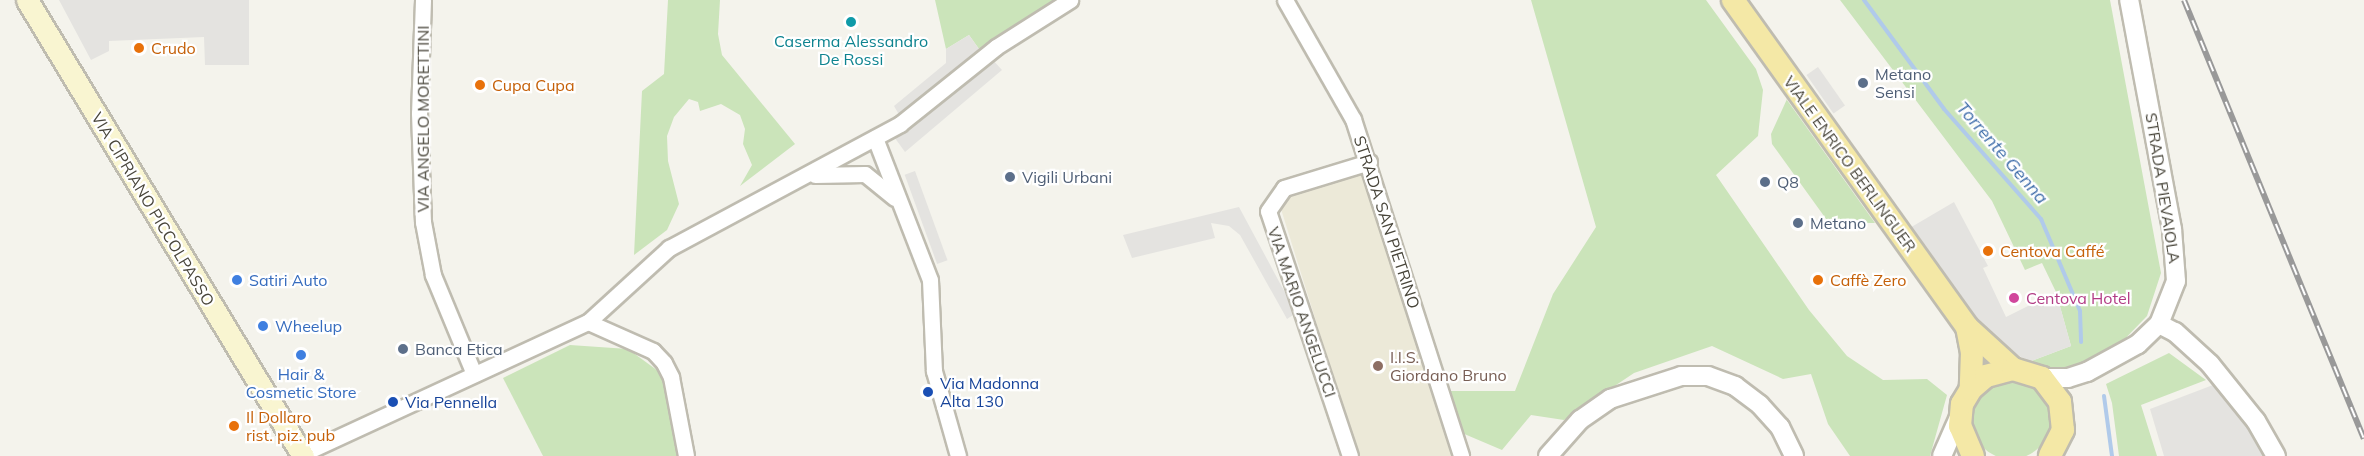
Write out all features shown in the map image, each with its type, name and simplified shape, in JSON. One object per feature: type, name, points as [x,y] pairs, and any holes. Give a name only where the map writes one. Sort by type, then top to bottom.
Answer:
[{"type":"main road","name":"VIA CIPRIANO PICCOLPASSO","points":[[27,0],[279,419],[284,437],[296,456]]},
{"type":"main road","name":"VIALE ENRICO BERLINGUER","points":[[1733,0],[1967,327]]},
{"type":"main road","points":[[1967,327],[2013,369],[2042,378],[2056,395],[2063,417],[2055,452]]},
{"type":"main road","points":[[1967,327],[1972,352],[1971,389],[1960,415],[1962,437],[1974,456]]},
{"type":"main road","points":[[1971,389],[1986,376],[2013,369]]},
{"type":"street","name":"VIA ANGELO MORETTINI","points":[[423,0],[419,113],[423,222],[433,275],[474,374]]},
{"type":"street","points":[[296,456],[588,322],[669,248],[875,138],[907,118],[1022,29],[1070,0]]},
{"type":"street","name":"STRADA SAN PIETRINO","points":[[1286,0],[1353,119],[1369,162],[1461,456]]},
{"type":"street","name":"STRADA PIEVAIOLA","points":[[2087,372],[2139,344],[2159,324],[2176,281],[2176,257],[2129,0]]},
{"type":"street","points":[[875,138],[930,280],[934,371],[958,456]]},
{"type":"street","name":"VIA MARIO ANGELUCCI","points":[[1350,456],[1268,211],[1284,188],[1369,162]]},
{"type":"street","points":[[803,177],[830,172],[866,174],[888,190],[901,206]]},
{"type":"street","points":[[588,322],[653,351],[664,363],[671,377],[686,456]]},
{"type":"street","points":[[2159,324],[2175,332],[2210,364],[2256,421],[2276,456]]},
{"type":"street","points":[[2042,378],[2068,378],[2087,372]]},
{"type":"street","points":[[2063,417],[2072,389],[2087,372]]},
{"type":"street","points":[[1548,456],[1580,420],[1610,399],[1681,376],[1708,376],[1735,386],[1760,405],[1780,427],[1794,456]]},
{"type":"street","points":[[1942,456],[1960,415]]},
{"type":"street","points":[[329,456],[335,440]]},
{"type":"shaded area","points":[[59,0],[249,0],[249,65],[205,65],[204,37],[109,41],[109,51],[91,60]]},
{"type":"shaded area","points":[[969,35],[979,49],[901,118],[894,106],[946,63],[946,49]]},
{"type":"shaded area","points":[[991,58],[1002,70],[905,152],[892,134]]},
{"type":"shaded area","points":[[1818,67],[1845,106],[1833,114],[1807,75]]},
{"type":"shaded area","points":[[915,171],[947,260],[937,264],[905,175]]},
{"type":"shaded area","name":"I.I.S. Giordano Bruno","points":[[1358,173],[1366,179],[1454,456],[1358,456],[1281,209],[1287,194]]},
{"type":"shaded area","points":[[1954,202],[1988,266],[1983,268],[2006,317],[2056,292],[2071,346],[2029,362],[1999,343],[1970,313],[1908,229]]},
{"type":"shaded area","points":[[1239,207],[1296,313],[1287,319],[1240,235],[1229,226],[1211,223],[1215,238],[1132,258],[1123,235]]},
{"type":"shaded area","points":[[2213,385],[2240,413],[2267,456],[2164,456],[2150,409]]},
{"type":"green space","points":[[668,0],[720,0],[718,34],[722,55],[795,144],[740,186],[752,165],[743,144],[745,129],[740,115],[721,104],[700,111],[698,102],[689,99],[674,117],[667,136],[668,161],[679,204],[667,230],[634,255],[642,91],[664,74]]},
{"type":"green space","points":[[935,0],[1071,0],[1010,38],[979,49],[969,35],[946,49]]},
{"type":"green space","points":[[1531,0],[1706,0],[1756,69],[1763,90],[1758,136],[1716,175],[1809,310],[1847,356],[1883,380],[1927,379],[1947,395],[1930,456],[1850,456],[1828,424],[1811,374],[1783,379],[1712,346],[1634,373],[1564,420],[1531,415],[1502,450],[1462,433],[1450,391],[1515,391],[1553,294],[1596,227]]},
{"type":"green space","points":[[1840,0],[2110,0],[2161,273],[2147,316],[2115,349],[2077,370],[2053,371],[2029,362],[2071,346],[2056,292],[2042,263],[2025,270],[1992,201]]},
{"type":"green space","points":[[1787,99],[1875,223],[1829,223],[1772,144],[1771,134]]},
{"type":"green space","points":[[570,345],[628,349],[665,376],[682,456],[543,456],[503,378]]},
{"type":"green space","points":[[2169,353],[2206,380],[2141,405],[2157,456],[2119,456],[2112,403],[2106,384]]},
{"type":"green space","points":[[2011,379],[2026,382],[2039,391],[2048,404],[2051,419],[2048,434],[2039,447],[2026,456],[2011,459],[1996,456],[1983,447],[1974,434],[1971,419],[1974,404],[1983,391],[1996,382]]},
{"type":"waterway","name":"Torrente Genna","points":[[1864,0],[1944,109],[2041,219],[2080,311],[2081,342]]},
{"type":"waterway","name":"Torrente Genna","points":[[2104,396],[2112,456]]},
{"type":"railway","points":[[2184,0],[2364,439]]},
{"type":"place","name":"Caserma Alessandro De Rossi","points":[[851,22]]},
{"type":"place","name":"Crudo","points":[[139,48]]},
{"type":"place","name":"Metano Sensi","points":[[1863,83]]},
{"type":"place","name":"Cupa Cupa","points":[[480,85]]},
{"type":"place","name":"Vigili Urbani","points":[[1010,177]]},
{"type":"place","name":"Q8","points":[[1765,182]]},
{"type":"place","name":"Metano","points":[[1798,223]]},
{"type":"place","name":"Centova Caffé","points":[[1988,251]]},
{"type":"place","name":"Satiri Auto","points":[[237,280]]},
{"type":"place","name":"Caffè Zero","points":[[1818,280]]},
{"type":"place","name":"Centova Hotel","points":[[2014,298]]},
{"type":"place","name":"Wheelup","points":[[263,326]]},
{"type":"place","name":"Banca Etica","points":[[403,349]]},
{"type":"place","name":"Hair & Cosmetic Store","points":[[301,355]]},
{"type":"place","name":"I.I.S. Giordano Bruno","points":[[1378,366]]},
{"type":"place","name":"Via Madonna Alta 130","points":[[928,392]]},
{"type":"place","name":"Via Pennella","points":[[393,402]]},
{"type":"place","name":"Il Dollaro rist. piz. pub","points":[[234,426]]}]
